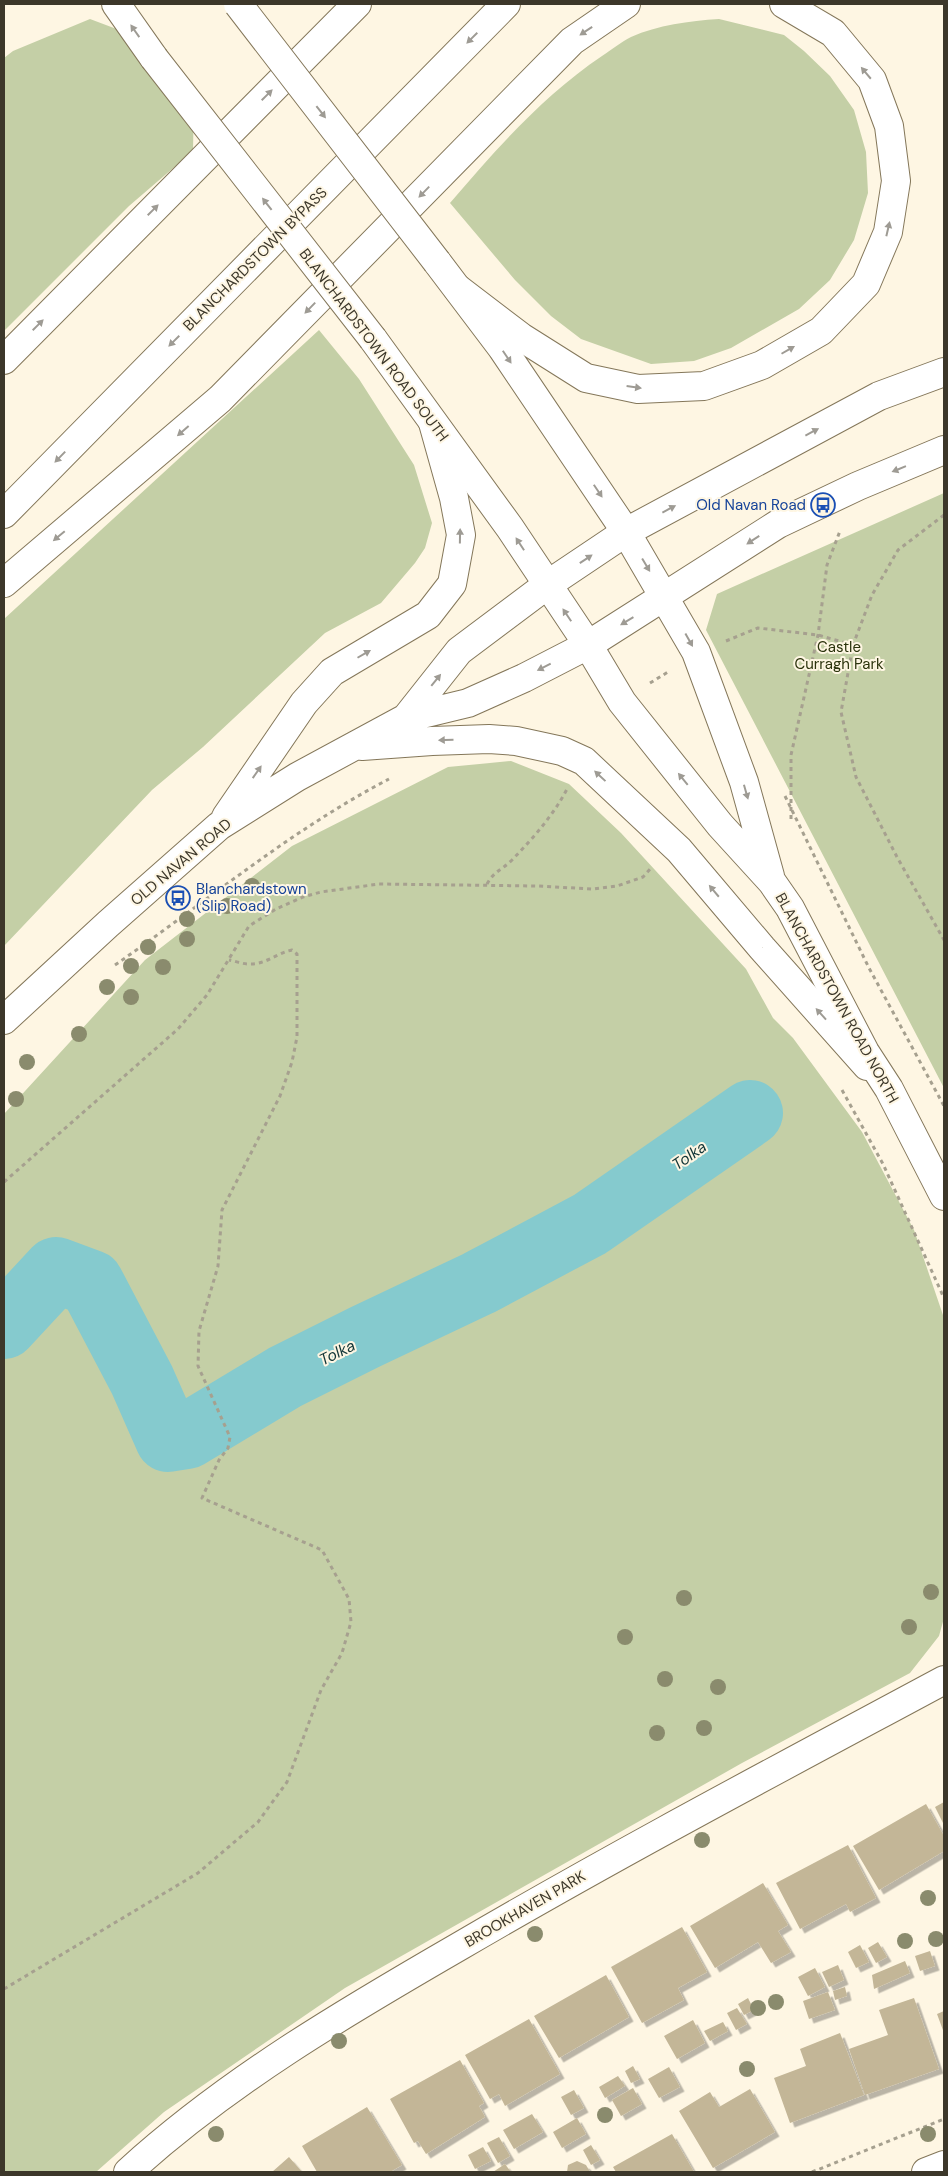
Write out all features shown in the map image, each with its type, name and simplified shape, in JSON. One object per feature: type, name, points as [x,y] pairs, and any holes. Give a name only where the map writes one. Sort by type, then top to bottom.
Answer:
[{"type":"main road","name":"BLANCHARDSTOWN ROAD SOUTH","points":[[116,4],[154,58],[373,339],[510,528],[588,645]]},
{"type":"main road","points":[[238,4],[458,288],[502,348],[626,532],[666,597],[700,662],[744,782],[772,882]]},
{"type":"main road","points":[[4,360],[357,4]]},
{"type":"main road","name":"BLANCHARDSTOWN BYPASS","points":[[4,514],[506,4]]},
{"type":"main road","points":[[4,583],[220,399],[572,41],[626,4]]},
{"type":"main road","points":[[458,288],[521,336],[586,378],[638,389],[704,386],[762,365],[821,331],[866,284],[888,232],[896,181],[889,126],[872,80],[833,33],[784,4]]},
{"type":"main road","name":"OLD NAVAN ROAD","points":[[406,718],[459,651],[547,585],[626,532],[879,396],[944,372]]},
{"type":"main road","points":[[219,826],[304,703],[332,672],[428,615],[452,584],[462,535],[454,498],[432,421]]},
{"type":"main road","name":"OLD NAVAN ROAD","points":[[4,1020],[108,924],[219,826],[297,777],[406,718],[468,703],[524,678],[588,645],[778,524],[858,486],[944,450]]},
{"type":"main road","name":"BLANCHARDSTOWN ROAD NORTH","points":[[588,645],[622,702],[720,825],[772,882],[790,908],[865,1052],[888,1089],[944,1196]]},
{"type":"main road","points":[[352,747],[488,739],[516,741],[552,749],[584,761],[680,850],[762,948],[888,1089]]},
{"type":"main road","name":"BROOKHAVEN PARK","points":[[128,2172],[204,2108],[255,2071],[344,2013],[580,1876],[944,1680]]},
{"type":"main road","points":[[926,2172],[944,2165]]},
{"type":"path","points":[[790,828],[791,755],[818,635],[828,565],[858,486]]},
{"type":"path","points":[[944,515],[898,550],[872,595],[853,645],[841,712],[856,777],[897,857],[944,940]]},
{"type":"path","points":[[487,884],[493,874],[510,862],[553,813],[584,761]]},
{"type":"path","points":[[113,967],[244,870],[364,792],[395,776]]},
{"type":"path","points":[[783,792],[870,968],[944,1106]]},
{"type":"path","points":[[4,1182],[178,1029],[207,995],[249,926],[276,909],[303,897],[321,892],[379,884],[487,884],[592,889],[617,886],[643,877],[653,867],[680,850]]},
{"type":"path","points":[[4,1988],[198,1873],[258,1822],[287,1782],[321,1690],[342,1653],[351,1622],[349,1599],[322,1550],[202,1498],[219,1460],[228,1448],[230,1437],[198,1366],[199,1331],[218,1266],[222,1210],[280,1096],[292,1062],[296,1037],[296,954],[292,950],[249,964],[229,960]]},
{"type":"path","points":[[841,1088],[883,1164],[944,1298]]},
{"type":"path","points":[[812,2172],[944,2119]]},
{"type":"green space","points":[[90,19],[151,42],[194,96],[193,151],[129,206],[4,331],[4,58],[13,51]]},
{"type":"green space","points":[[719,19],[784,35],[830,76],[854,110],[866,152],[868,193],[854,240],[830,280],[799,309],[731,348],[694,361],[651,364],[581,339],[551,316],[515,280],[450,203],[503,143],[540,106],[581,71],[616,46],[631,37],[652,29],[685,22]]},
{"type":"green space","points":[[319,330],[359,379],[414,465],[432,523],[425,548],[415,563],[381,603],[325,633],[203,747],[152,790],[4,946],[4,619]]},
{"type":"green space","name":"Castle Curragh Park","points":[[944,493],[944,1088],[706,630],[717,594]]},
{"type":"green space","points":[[511,761],[569,784],[621,833],[746,969],[773,1018],[793,1038],[862,1132],[914,1230],[944,1318],[944,1618],[939,1636],[910,1673],[742,1763],[345,1988],[164,2112],[96,2172],[4,2172],[4,1114],[145,960],[292,846],[448,767]]},
{"type":"building","points":[[944,1802],[944,1825],[935,1807]]},
{"type":"building","points":[[926,1804],[944,1836],[944,1851],[879,1890],[853,1846]]},
{"type":"building","points":[[848,1845],[876,1898],[850,1912],[846,1904],[800,1929],[776,1883]]},
{"type":"building","points":[[763,1883],[788,1925],[778,1931],[791,1952],[771,1963],[758,1942],[715,1968],[690,1926]]},
{"type":"building","points":[[682,1927],[707,1972],[678,1988],[684,2000],[642,2023],[611,1967]]},
{"type":"building","points":[[878,1942],[887,1957],[876,1963],[868,1948]]},
{"type":"building","points":[[860,1945],[869,1962],[856,1968],[848,1952]]},
{"type":"building","points":[[930,1951],[935,1966],[920,1971],[915,1956]]},
{"type":"building","points":[[905,1961],[910,1973],[874,1989],[872,1975]]},
{"type":"building","points":[[838,1965],[844,1980],[829,1987],[822,1972]]},
{"type":"building","points":[[815,1968],[825,1987],[808,1996],[798,1977]]},
{"type":"building","points":[[606,1975],[629,2017],[559,2058],[534,2016]]},
{"type":"building","points":[[845,1987],[847,1996],[835,2000],[833,1991]]},
{"type":"building","points":[[828,1992],[835,2010],[809,2019],[803,2001]]},
{"type":"building","points":[[748,1998],[754,2010],[744,2015],[738,2004]]},
{"type":"building","points":[[914,1998],[939,2069],[865,2095],[849,2049],[888,2035],[879,2010]]},
{"type":"building","points":[[737,2008],[747,2024],[736,2030],[727,2013]]},
{"type":"building","points":[[944,2011],[944,2033],[937,2014]]},
{"type":"building","points":[[529,2019],[560,2074],[505,2106],[499,2094],[490,2099],[465,2055]]},
{"type":"building","points":[[693,2020],[705,2043],[677,2059],[664,2036]]},
{"type":"building","points":[[723,2022],[728,2031],[710,2041],[704,2031]]},
{"type":"building","points":[[840,2033],[864,2095],[790,2123],[774,2078],[806,2066],[800,2049]]},
{"type":"building","points":[[460,2060],[484,2103],[479,2106],[485,2117],[426,2154],[418,2141],[414,2143],[390,2099]]},
{"type":"building","points":[[633,2066],[640,2079],[631,2083],[625,2071]]},
{"type":"building","points":[[669,2067],[680,2087],[659,2098],[648,2079]]},
{"type":"building","points":[[618,2076],[625,2086],[605,2098],[599,2087]]},
{"type":"building","points":[[633,2088],[642,2104],[621,2116],[612,2100]]},
{"type":"building","points":[[750,2089],[775,2132],[713,2168],[679,2111],[710,2092],[719,2107]]},
{"type":"building","points":[[574,2090],[584,2108],[571,2115],[561,2097]]},
{"type":"building","points":[[367,2107],[402,2165],[390,2172],[317,2172],[302,2146]]},
{"type":"building","points":[[532,2114],[543,2132],[514,2149],[503,2130]]},
{"type":"building","points":[[577,2118],[586,2134],[562,2148],[553,2132]]},
{"type":"building","points":[[672,2134],[694,2172],[616,2172],[613,2167]]},
{"type":"building","points":[[499,2137],[510,2156],[498,2163],[487,2143]]},
{"type":"building","points":[[591,2145],[600,2160],[591,2165],[583,2150]]},
{"type":"building","points":[[483,2147],[491,2161],[475,2169],[468,2155]]},
{"type":"building","points":[[289,2157],[302,2172],[272,2172]]},
{"type":"building","points":[[577,2161],[586,2165],[590,2172],[567,2172],[568,2165]]},
{"type":"building","points":[[505,2164],[511,2172],[493,2172]]},
{"type":"waterway","name":"Tolka","points":[[4,1326],[56,1270],[91,1283],[142,1380],[168,1439],[187,1436],[285,1377],[479,1283],[590,1224],[750,1113]]},
{"type":"place","name":"Old Navan Road","points":[[823,505]]},
{"type":"place","name":"Blanchardstown (Slip Road)","points":[[178,898]]}]
